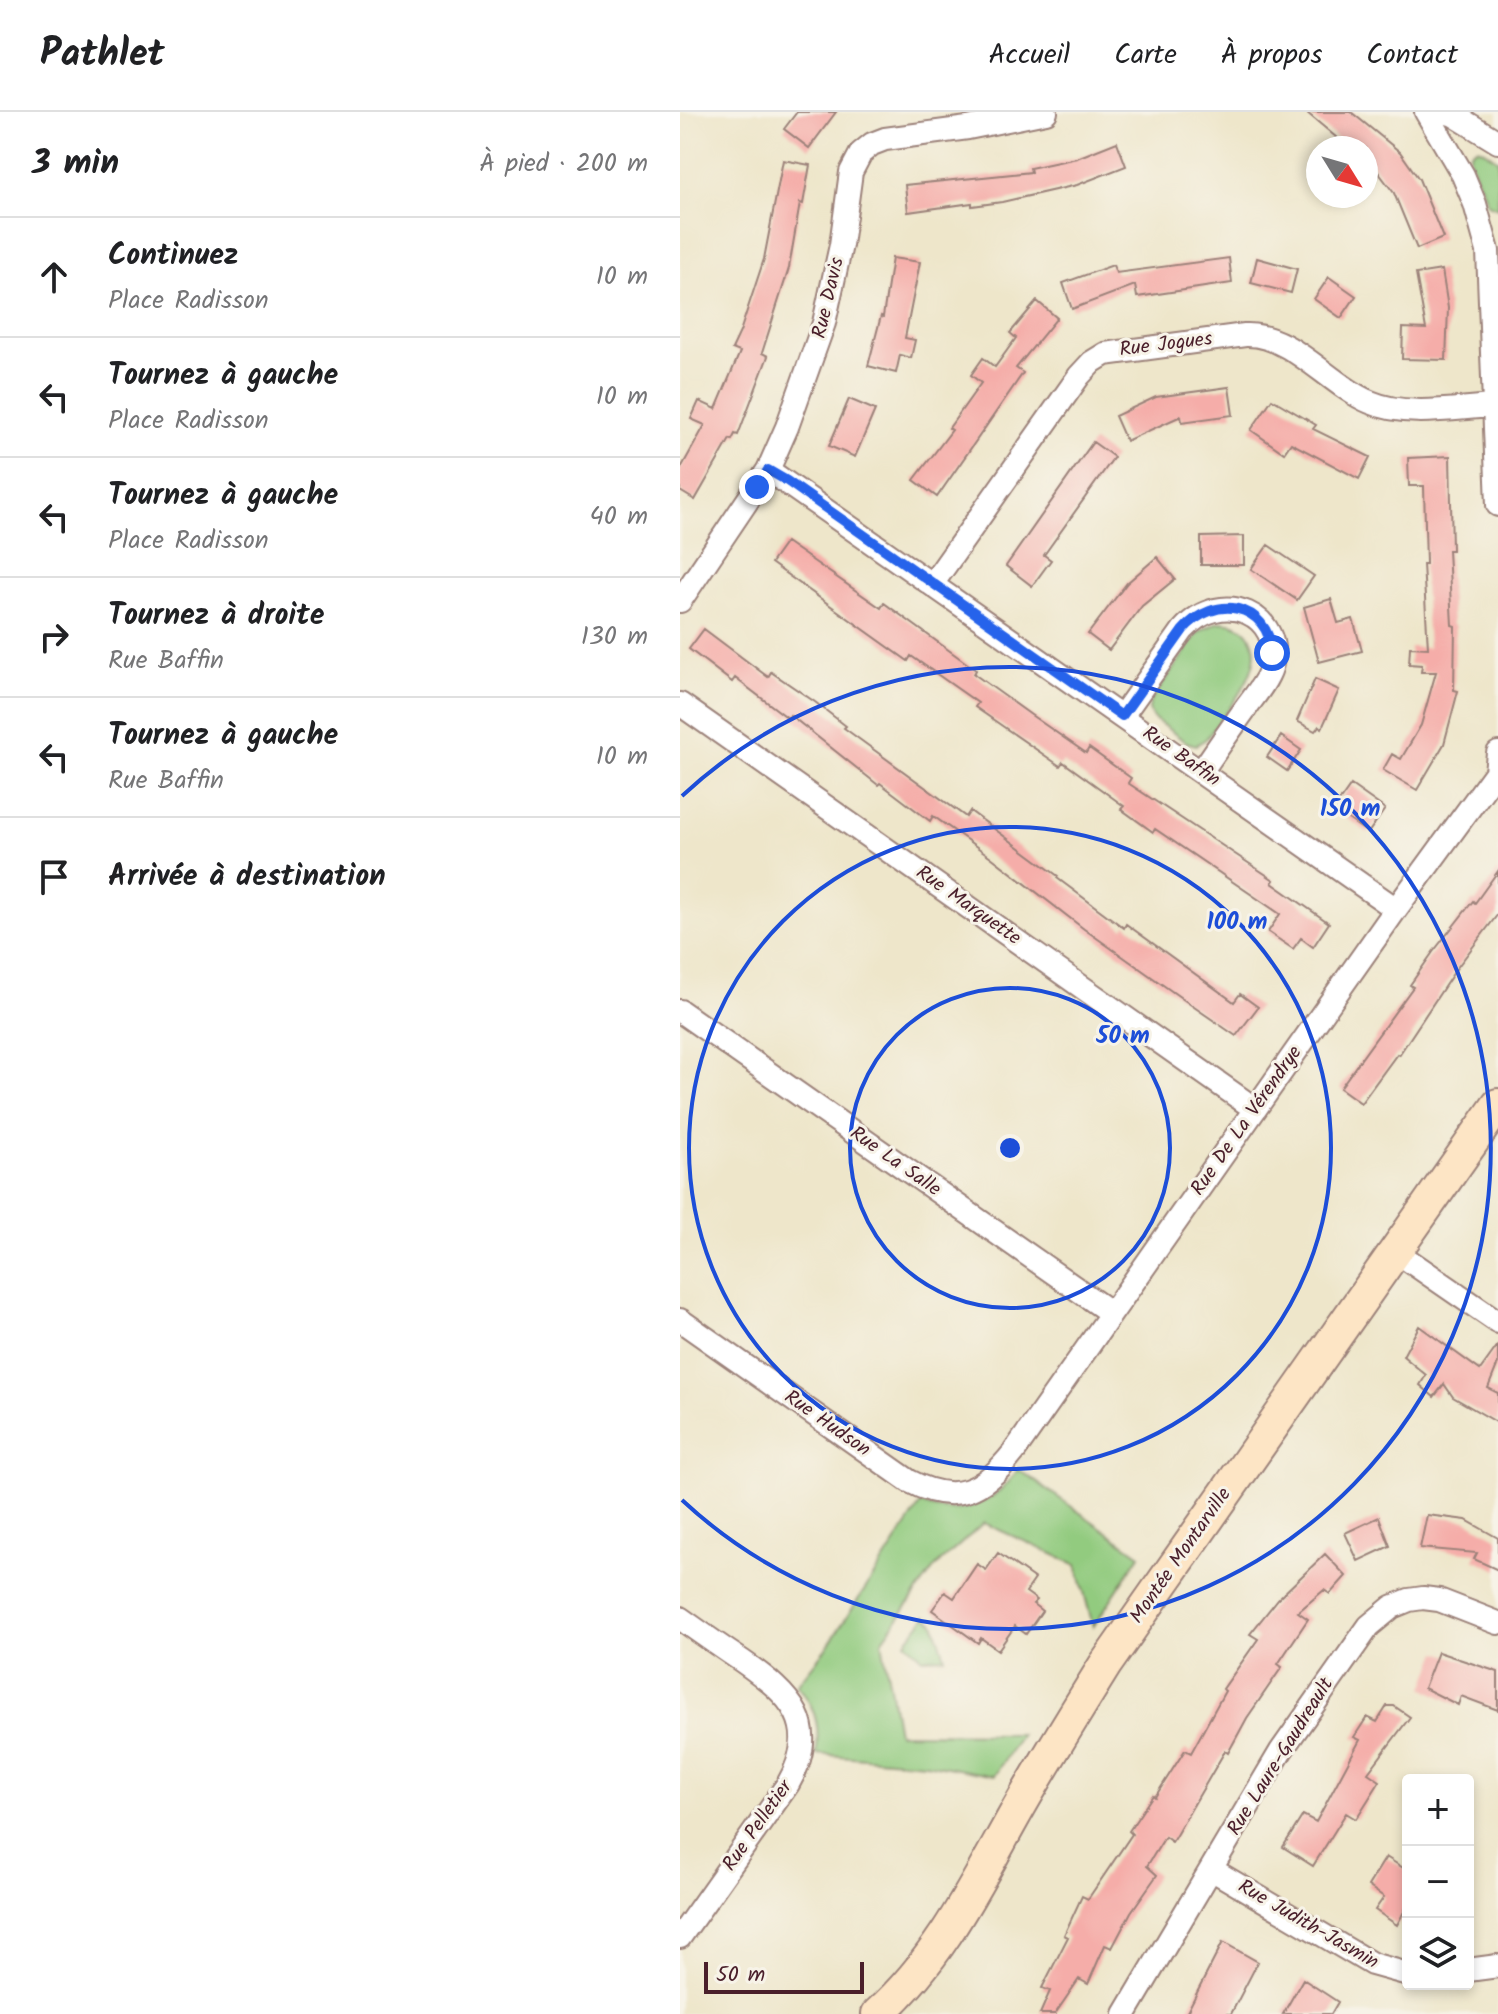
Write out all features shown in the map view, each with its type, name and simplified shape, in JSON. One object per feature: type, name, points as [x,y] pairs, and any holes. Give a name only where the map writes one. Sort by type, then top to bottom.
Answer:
[{"type":"street","name":"Rue Davis","points":[[680,601],[768,470],[787,427],[816,350],[836,270],[851,172],[861,153],[885,139],[968,128],[1046,112]]},
{"type":"street","points":[[1426,112],[1463,175],[1493,244],[1498,505]]},
{"type":"street","points":[[1444,112],[1498,142]]},
{"type":"street","name":"Rue Jogues","points":[[933,583],[1079,376],[1105,354],[1230,337],[1261,336],[1283,345],[1360,397],[1380,406],[1413,410],[1494,406]]},
{"type":"street","name":"Rue Baffin","points":[[768,470],[1396,909]]},
{"type":"street","points":[[1122,716],[1195,617],[1223,607],[1252,615],[1263,625],[1270,638],[1271,668],[1201,772]]},
{"type":"street","name":"Rue Marquette","points":[[680,704],[1255,1109]]},
{"type":"street","name":"Rue De La Vérendrye","points":[[984,1483],[1014,1452],[1497,765]]},
{"type":"street","name":"Rue La Salle","points":[[680,1011],[1111,1313]]},
{"type":"street","name":"Montée Montarville","points":[[878,2014],[910,1983],[942,1941],[1105,1665],[1498,1105]]},
{"type":"street","points":[[1395,1251],[1498,1322]]},
{"type":"street","name":"Rue Hudson","points":[[680,1320],[909,1481],[928,1490],[948,1494],[964,1492],[984,1483]]},
{"type":"street","name":"Rue Laure-Gaudreault","points":[[1125,2014],[1303,1718],[1359,1636],[1377,1618],[1400,1603],[1423,1598],[1439,1600],[1498,1623]]},
{"type":"street","name":"Rue Pelletier","points":[[680,1618],[783,1694],[798,1714],[803,1736],[799,1762],[788,1784],[680,1937]]},
{"type":"street","name":"Rue Judith-Jasmin","points":[[1211,1869],[1372,1964],[1402,1972]]},
{"type":"street","points":[[1474,1969],[1498,1966]]},
{"type":"green space","points":[[1476,148],[1498,160],[1498,208],[1488,204],[1470,160],[1470,153]]},
{"type":"green space","points":[[1218,622],[1236,625],[1247,632],[1255,648],[1254,662],[1233,704],[1206,739],[1196,745],[1186,742],[1153,718],[1149,710],[1150,702],[1199,632]]},
{"type":"green space","points":[[1018,1469],[1140,1555],[1093,1627],[1077,1565],[984,1523],[935,1567],[882,1641],[898,1733],[1021,1734],[994,1776],[926,1763],[816,1754],[818,1735],[815,1717],[797,1685],[827,1647],[921,1504],[949,1510],[976,1505],[1000,1491]]},
{"type":"green space","points":[[926,1616],[934,1623],[945,1657],[923,1658],[906,1642]]},
{"type":"building","points":[[797,112],[836,112],[809,148],[784,129]]},
{"type":"building","points":[[1306,112],[1351,112],[1400,152],[1419,179],[1443,238],[1417,249],[1394,193],[1378,172],[1378,136],[1335,136]]},
{"type":"building","points":[[1117,142],[1126,166],[1077,185],[1002,202],[908,212],[905,185],[1031,172],[1030,168],[1077,158]]},
{"type":"building","points":[[783,160],[810,165],[789,268],[762,353],[768,356],[738,435],[730,439],[695,500],[680,491],[680,470],[705,425],[691,419],[699,401],[716,409],[740,352],[732,349],[764,259]]},
{"type":"building","points":[[892,258],[920,262],[905,338],[915,340],[911,358],[900,355],[896,373],[868,366],[883,317]]},
{"type":"building","points":[[1229,258],[1232,283],[1137,297],[1135,285],[1072,309],[1063,283],[1113,265],[1116,273]]},
{"type":"building","points":[[1257,258],[1297,269],[1291,293],[1251,283]]},
{"type":"building","points":[[1442,270],[1448,308],[1446,360],[1402,359],[1403,328],[1426,329],[1416,274]]},
{"type":"building","points":[[1329,277],[1356,296],[1341,318],[1314,299]]},
{"type":"building","points":[[1037,301],[1057,318],[1016,368],[1023,373],[937,497],[914,480],[952,430],[949,428],[981,383],[971,375],[983,358],[995,367],[1016,338],[1010,333]]},
{"type":"building","points":[[1229,387],[1233,415],[1182,422],[1181,416],[1126,441],[1115,416],[1156,397]]},
{"type":"building","points":[[849,399],[875,410],[855,457],[829,446]]},
{"type":"building","points":[[1272,399],[1316,425],[1313,429],[1370,457],[1359,479],[1291,443],[1284,453],[1251,430]]},
{"type":"building","points":[[1093,442],[1114,457],[1044,555],[1051,560],[1032,586],[1006,566]]},
{"type":"building","points":[[1450,456],[1452,550],[1448,550],[1452,625],[1455,626],[1454,690],[1458,691],[1444,744],[1417,790],[1383,770],[1392,754],[1401,759],[1421,725],[1436,672],[1421,672],[1422,665],[1409,664],[1410,647],[1428,648],[1423,564],[1426,564],[1424,486],[1409,486],[1408,458]]},
{"type":"building","points":[[1244,536],[1244,565],[1201,565],[1201,537]]},
{"type":"building","points":[[786,542],[881,608],[884,603],[976,670],[974,674],[1031,715],[1086,753],[1089,748],[1131,778],[1128,783],[1274,880],[1272,883],[1329,923],[1313,947],[1301,938],[1293,949],[1268,932],[1280,914],[1155,829],[1153,832],[1121,809],[1124,806],[1063,762],[1060,766],[975,707],[978,703],[911,656],[908,661],[771,563]]},
{"type":"building","points":[[1268,545],[1314,576],[1297,600],[1251,569]]},
{"type":"building","points":[[1157,557],[1175,579],[1142,606],[1109,650],[1088,634],[1127,583]]},
{"type":"building","points":[[1331,599],[1338,623],[1353,619],[1362,651],[1319,662],[1304,607]]},
{"type":"building","points":[[704,629],[768,677],[771,672],[815,702],[846,726],[844,728],[966,817],[970,811],[1124,928],[1126,924],[1234,1002],[1240,994],[1258,1007],[1236,1036],[1084,929],[933,816],[930,821],[880,783],[878,785],[790,715],[788,718],[735,678],[732,682],[689,649]]},
{"type":"building","points":[[1315,679],[1339,690],[1322,728],[1319,726],[1315,731],[1297,721]]},
{"type":"building","points":[[1281,736],[1301,750],[1287,771],[1267,757]]},
{"type":"building","points":[[1351,785],[1385,809],[1368,833],[1334,809]]},
{"type":"building","points":[[1498,871],[1498,914],[1456,969],[1399,1055],[1361,1103],[1340,1088],[1413,987],[1410,985],[1433,952]]},
{"type":"building","points":[[1419,1326],[1480,1370],[1498,1345],[1498,1363],[1488,1388],[1498,1393],[1498,1423],[1453,1397],[1444,1384],[1434,1397],[1420,1385],[1426,1375],[1403,1356]]},
{"type":"building","points":[[1427,1515],[1466,1520],[1498,1538],[1498,1570],[1474,1559],[1477,1553],[1420,1548]]},
{"type":"building","points":[[1379,1517],[1390,1546],[1358,1561],[1345,1533]]},
{"type":"building","points":[[998,1553],[1035,1579],[1026,1592],[1037,1600],[1033,1604],[1042,1611],[1026,1634],[1015,1626],[998,1650],[981,1638],[978,1643],[932,1610],[945,1592],[954,1598],[977,1564],[986,1570]]},
{"type":"building","points":[[1325,1554],[1346,1576],[1330,1594],[1324,1590],[1298,1612],[1308,1619],[1278,1664],[1282,1667],[1247,1718],[1228,1753],[1225,1751],[1172,1842],[1165,1837],[1147,1866],[1157,1875],[1131,1912],[1112,1948],[1105,1945],[1088,1984],[1079,1979],[1055,2014],[1040,2014],[1050,1991],[1042,1988],[1068,1937],[1064,1935],[1082,1896],[1088,1899],[1132,1834],[1129,1831],[1185,1750],[1191,1753],[1225,1691],[1223,1689],[1258,1639],[1250,1634],[1278,1599]]},
{"type":"building","points":[[1438,1652],[1498,1672],[1498,1710],[1461,1696],[1458,1705],[1424,1688]]},
{"type":"building","points":[[1387,1706],[1394,1706],[1410,1717],[1368,1773],[1380,1781],[1356,1819],[1346,1813],[1313,1866],[1283,1847],[1303,1815],[1316,1822],[1360,1740],[1354,1737],[1367,1717],[1377,1722]]},
{"type":"building","points":[[1386,1857],[1402,1867],[1402,1915],[1397,1925],[1375,1910],[1384,1897],[1368,1886]]},
{"type":"building","points":[[1223,1942],[1258,1962],[1231,2014],[1186,2014]]},
{"type":"building","points":[[1303,1979],[1338,2002],[1331,2014],[1283,2014]]},
{"type":"route","points":[[757,487],[768,470],[787,481],[1122,716],[1183,630],[1195,617],[1208,610],[1230,607],[1252,615],[1267,632],[1272,653]]}]
